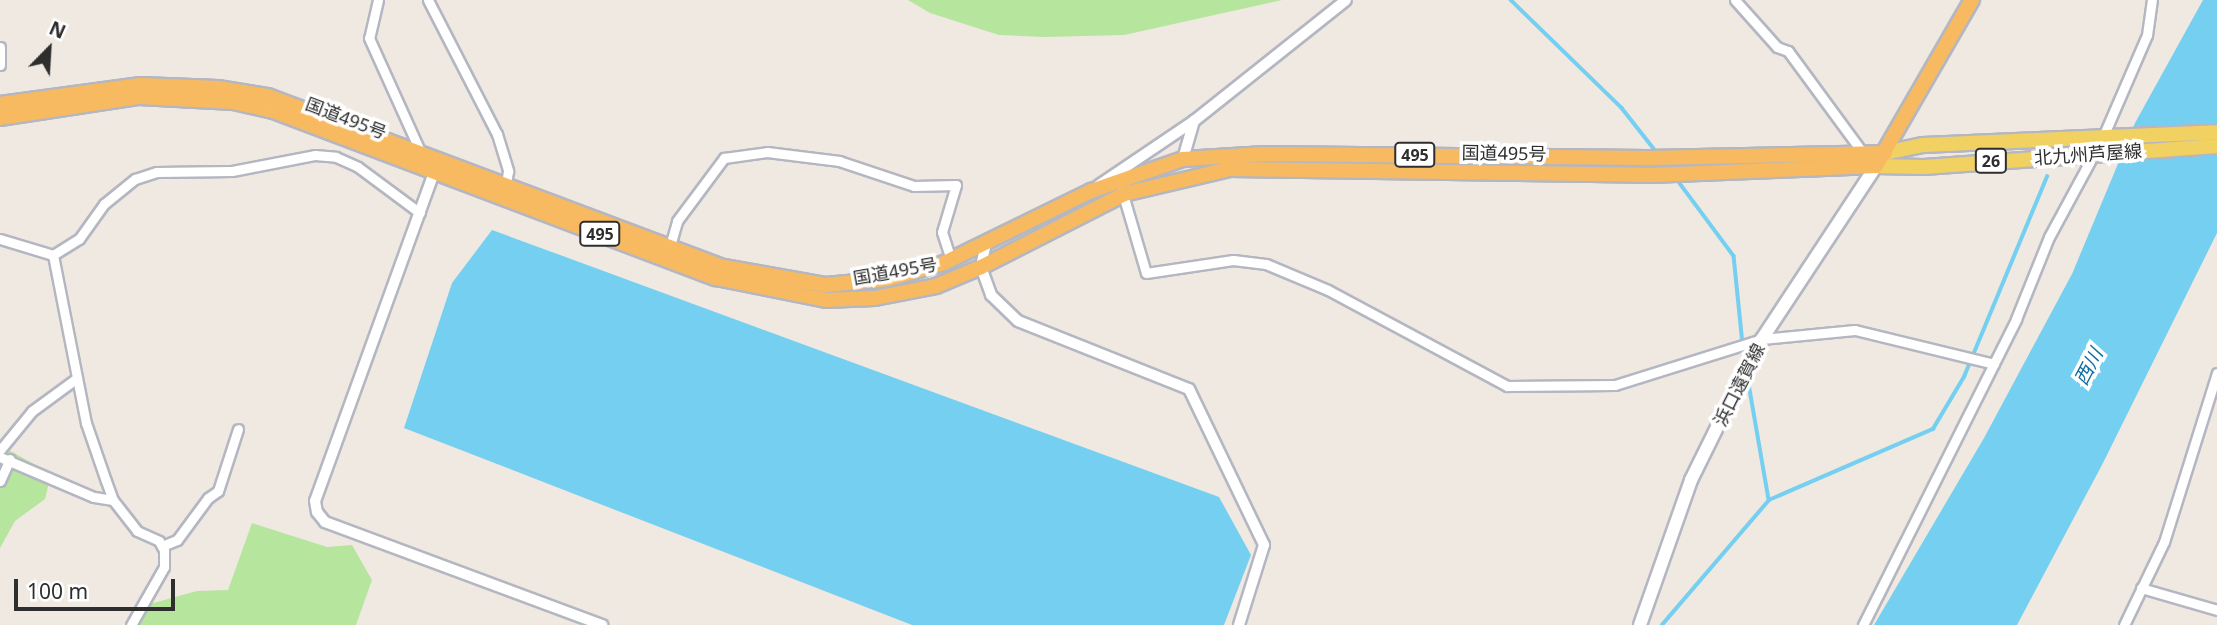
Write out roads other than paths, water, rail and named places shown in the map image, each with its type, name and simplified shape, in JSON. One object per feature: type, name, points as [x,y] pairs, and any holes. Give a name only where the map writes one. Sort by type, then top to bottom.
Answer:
[{"type":"highway","points":[[1876,166],[1972,0]]},
{"type":"highway","name":"国道495号","points":[[0,104],[141,85],[218,89],[268,96],[420,151],[437,165],[506,183],[724,267],[826,285],[888,279],[951,259],[1091,191],[1183,159],[1265,153],[1648,158],[1885,153]]},
{"type":"highway","name":"国道495号","points":[[0,118],[139,97],[233,102],[273,110],[437,165],[716,278],[777,294],[826,300],[875,298],[936,286],[981,267],[1124,194],[1230,169],[1688,175],[1876,166]]},
{"type":"main road","name":"北九州芦屋線","points":[[1876,166],[1924,167],[2217,132]]},
{"type":"main road","name":"北九州芦屋線","points":[[1885,153],[1923,145],[2217,146]]},
{"type":"main road","name":"浜口遠賀線","points":[[1640,625],[1691,480],[1762,339],[1876,166]]},
{"type":"street","points":[[378,0],[369,38],[420,151]]},
{"type":"street","points":[[428,0],[497,134],[508,171],[506,183]]},
{"type":"street","points":[[1091,191],[1194,121],[1346,0]]},
{"type":"street","points":[[1734,0],[1777,47],[1788,51],[1863,153]]},
{"type":"street","points":[[1863,625],[1993,364],[2049,237],[2104,146],[2147,35],[2152,0]]},
{"type":"street","points":[[0,47],[0,65]]},
{"type":"street","points":[[1183,159],[1194,121]]},
{"type":"street","points":[[670,246],[677,221],[724,158],[767,152],[839,161],[914,186],[956,185],[942,232],[951,259]]},
{"type":"street","points":[[0,239],[53,255],[79,239],[120,187],[157,172],[232,171],[315,155],[336,157],[359,167],[420,213]]},
{"type":"street","points":[[437,165],[315,501],[317,512],[325,522],[584,622],[602,625]]},
{"type":"street","points":[[1118,180],[1146,273],[1233,260],[1266,264],[1328,290],[1507,386],[1615,385],[1762,339],[1855,330],[1993,364]]},
{"type":"street","points":[[986,243],[981,267],[991,295],[1018,321],[1189,389],[1264,545],[1239,625]]},
{"type":"street","points":[[53,255],[86,423],[113,500],[137,531],[162,546]]},
{"type":"street","points":[[2124,625],[2164,542],[2217,373]]},
{"type":"street","points":[[0,450],[32,411],[77,378]]},
{"type":"street","points":[[162,546],[177,540],[208,498],[218,491],[238,429]]},
{"type":"street","points":[[0,481],[5,458],[94,498],[113,500]]},
{"type":"street","points":[[131,625],[164,567],[162,546]]},
{"type":"street","points":[[2141,588],[2217,610]]},
{"type":"water","name":"西川","points":[[2203,0],[2217,0],[2217,233],[2103,463],[2017,625],[1874,625],[1984,438],[2072,274],[2135,123]]},
{"type":"water","points":[[492,230],[1219,497],[1251,555],[1224,625],[912,625],[404,428],[452,283]]},
{"type":"waterway","points":[[1511,0],[1622,108],[1659,155]]},
{"type":"waterway","points":[[1662,625],[1769,500],[1933,429],[1964,377],[2047,177]]},
{"type":"waterway","points":[[1676,178],[1734,256],[1745,364]]},
{"type":"waterway","points":[[1748,378],[1769,500]]}]
